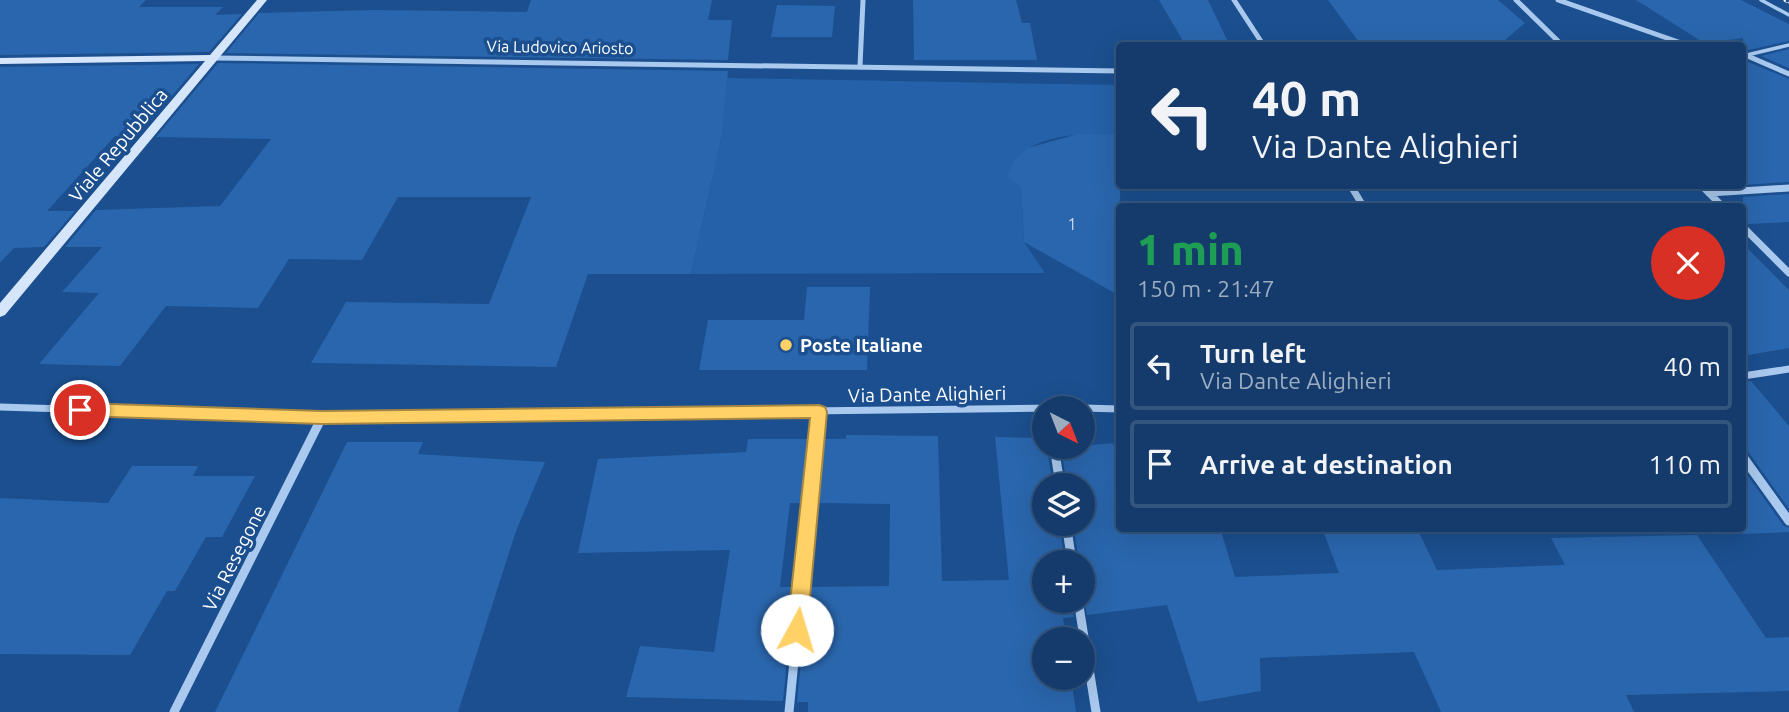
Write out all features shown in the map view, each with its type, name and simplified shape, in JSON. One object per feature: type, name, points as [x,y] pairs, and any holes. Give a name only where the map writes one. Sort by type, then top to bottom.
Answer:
[{"type":"street","name":"Viale Repubblica","points":[[0,312],[262,0]]},
{"type":"street","points":[[860,66],[863,0]]},
{"type":"street","points":[[1234,0],[1261,42]]},
{"type":"street","points":[[1517,0],[1528,0]]},
{"type":"street","points":[[1517,0],[1559,42]]},
{"type":"street","points":[[1558,0],[1678,42]]},
{"type":"street","points":[[1746,55],[1789,74]]},
{"type":"street","name":"Via Ludovico Ariosto","points":[[0,61],[214,58],[1116,71]]},
{"type":"street","points":[[1709,193],[1789,188]]},
{"type":"street","points":[[1705,189],[1720,203]]},
{"type":"street","points":[[1746,230],[1789,273]]},
{"type":"street","points":[[1746,376],[1789,369]]},
{"type":"street","name":"Via Dante Alighieri","points":[[0,407],[322,417],[1032,408]]},
{"type":"street","points":[[1096,408],[1116,409]]},
{"type":"street","points":[[789,712],[819,412]]},
{"type":"street","name":"Via Resegone","points":[[174,712],[322,417]]},
{"type":"street","points":[[1746,461],[1789,521]]},
{"type":"street","points":[[1081,613],[1096,712]]},
{"type":"lane","points":[[1761,0],[1789,15]]},
{"type":"lane","points":[[1746,55],[1789,45]]},
{"type":"shaded area","points":[[727,78],[1116,85],[1116,134],[1074,135],[1042,142],[1029,148],[1018,158],[1010,171],[1021,187],[1024,242],[1045,273],[691,274],[722,136]]},
{"type":"building","points":[[0,0],[146,0],[139,7],[223,7],[215,15],[242,14],[209,52],[0,55]]},
{"type":"building","points":[[531,0],[712,0],[708,20],[732,20],[728,60],[226,53],[259,13],[374,10],[527,12]]},
{"type":"building","points":[[913,0],[1016,0],[1022,23],[1030,23],[1037,60],[914,60]]},
{"type":"building","points":[[1159,0],[1208,0],[1228,42],[1184,42]]},
{"type":"building","points":[[1328,0],[1498,0],[1525,23],[1503,42],[1359,42]]},
{"type":"building","points":[[1636,0],[1741,0],[1789,24],[1789,41],[1748,50],[1743,38],[1702,42]]},
{"type":"building","points":[[777,5],[835,6],[832,37],[771,37]]},
{"type":"building","points":[[1789,49],[1789,68],[1761,56]]},
{"type":"building","points":[[1746,61],[1789,79],[1789,182],[1746,185]]},
{"type":"building","points":[[218,63],[728,71],[722,136],[691,274],[588,274],[556,367],[311,363],[346,302],[489,304],[531,197],[398,197],[362,260],[289,259],[258,308],[166,306],[120,366],[39,364],[99,293],[62,292],[102,247],[65,247],[96,210],[220,206],[271,139],[156,137]]},
{"type":"building","points":[[199,64],[137,137],[115,136],[47,211],[75,211],[44,247],[14,248],[0,263],[0,67]]},
{"type":"building","points":[[1078,134],[1116,134],[1116,189],[1120,189],[1120,203],[1116,203],[1116,294],[1024,242],[1021,187],[1007,177],[1015,159],[1028,148]]},
{"type":"building","points":[[1789,194],[1789,222],[1746,222],[1746,203],[1743,203],[1743,197]]},
{"type":"building","points":[[1746,247],[1789,290],[1789,348],[1746,355]]},
{"type":"building","name":"Poste Italiane","points":[[807,287],[870,287],[867,370],[699,370],[708,320],[804,320]]},
{"type":"building","points":[[1751,381],[1789,426],[1789,509],[1746,452],[1746,382]]},
{"type":"building","points":[[846,435],[938,436],[942,581],[1009,580],[995,437],[1032,438],[1032,459],[1049,459],[1051,473],[1032,473],[1032,536],[1061,536],[1063,550],[1032,550],[1032,613],[1073,613],[1074,617],[1063,618],[1064,627],[1032,627],[1032,690],[1073,690],[1076,712],[808,712],[808,702],[797,702],[808,587],[889,586],[890,504],[817,503],[823,439],[846,439]]},
{"type":"building","points":[[748,439],[809,439],[802,503],[790,503],[780,587],[794,587],[783,701],[626,697],[640,646],[714,652],[730,550],[578,553],[598,459],[746,452]]},
{"type":"building","points":[[347,442],[423,442],[418,454],[545,462],[516,531],[458,712],[215,712]]},
{"type":"building","points":[[1113,443],[1116,452],[1116,532],[1221,532],[1235,577],[1339,573],[1324,532],[1419,532],[1437,570],[1565,565],[1551,538],[1697,535],[1766,638],[1789,637],[1789,691],[1626,695],[1634,712],[1441,712],[1414,652],[1260,658],[1261,691],[1198,702],[1167,605],[1087,615],[1095,613],[1095,550],[1077,550],[1075,536],[1095,536],[1095,473],[1065,473],[1063,459],[1095,459],[1096,445]]},
{"type":"building","points":[[132,466],[198,466],[193,476],[255,476],[222,537],[206,537],[175,591],[167,591],[130,655],[0,654],[0,498],[108,503]]},
{"type":"building","points":[[1746,473],[1783,525],[1789,528],[1789,532],[1743,534],[1746,532]]},
{"type":"place","name":"Poste Italiane","points":[[786,345]]},
{"type":"route","points":[[80,410],[322,417],[819,412],[797,630]]}]
